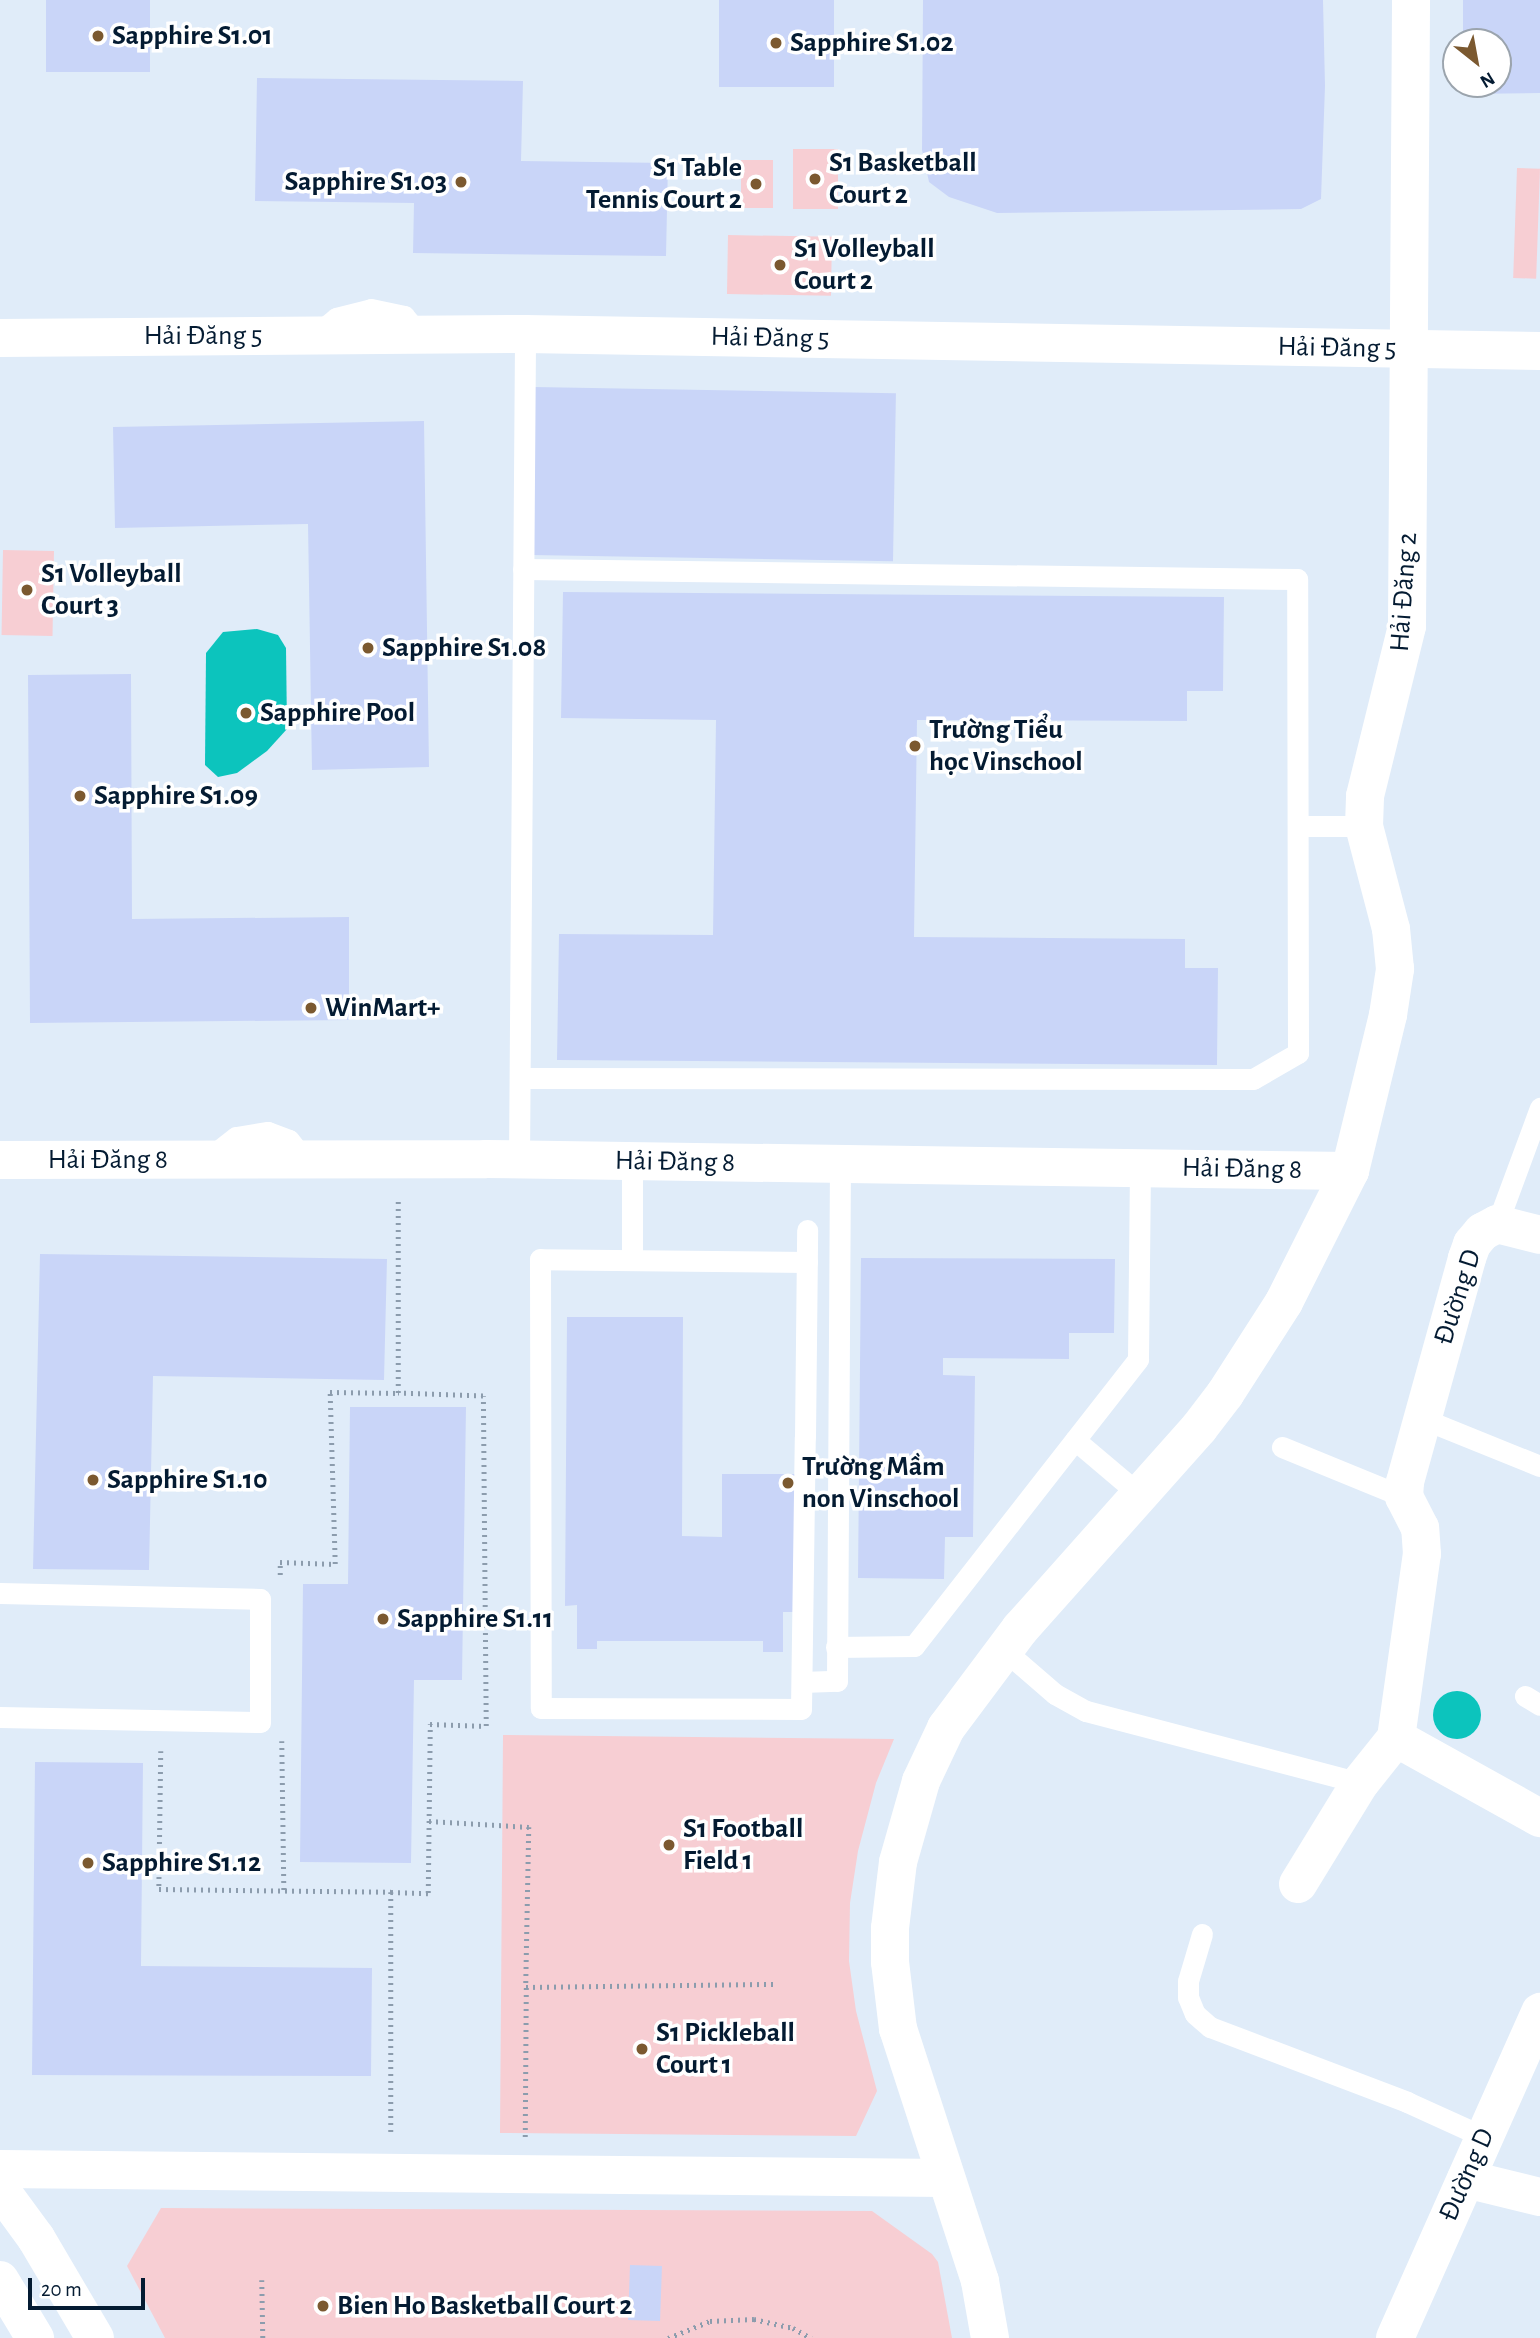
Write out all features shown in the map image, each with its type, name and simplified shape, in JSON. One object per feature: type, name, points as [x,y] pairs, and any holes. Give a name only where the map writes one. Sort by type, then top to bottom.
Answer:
[{"type":"street","name":"Hải Đăng 2","points":[[990,2338],[980,2281],[898,2029],[890,1962],[893,1895],[904,1835],[921,1781],[946,1728],[1004,1650],[1199,1428],[1248,1361],[1290,1292],[1350,1171],[1388,1015],[1395,969],[1391,929],[1364,826],[1370,774],[1407,626],[1411,0]]},
{"type":"street","name":"Hải Đăng 5","points":[[0,338],[525,334],[1540,351]]},
{"type":"street","name":"Hải Đăng 8","points":[[0,1160],[519,1160],[1350,1171]]},
{"type":"street","points":[[1497,1224],[1540,1235]]},
{"type":"street","name":"Đường D","points":[[1404,1497],[1421,1418],[1472,1244],[1482,1232],[1497,1224]]},
{"type":"street","points":[[1298,1884],[1360,1783],[1396,1738],[1422,1554],[1420,1528],[1404,1497]]},
{"type":"street","points":[[1396,1738],[1540,1818]]},
{"type":"street","name":"Đường D","points":[[1395,2338],[1540,2012]]},
{"type":"street","points":[[0,2169],[946,2178]]},
{"type":"street","points":[[1466,2179],[1540,2197]]},
{"type":"street","points":[[0,2189],[36,2238],[95,2338]]},
{"type":"street","points":[[0,2280],[36,2338]]},
{"type":"lane","points":[[519,1160],[525,334]]},
{"type":"lane","points":[[520,1078],[1253,1079],[1298,1053],[1297,579],[523,569]]},
{"type":"lane","points":[[1298,826],[1364,826]]},
{"type":"lane","name":"Đường D","points":[[1497,1224],[1540,1108]]},
{"type":"lane","points":[[632,1161],[632,1260]]},
{"type":"lane","points":[[802,1682],[837,1681],[840,1164]]},
{"type":"lane","points":[[836,1647],[914,1646],[1138,1359],[1140,1167]]},
{"type":"lane","points":[[807,1230],[807,1262],[802,1682],[801,1709],[541,1708],[540,1259],[807,1262]]},
{"type":"lane","points":[[1421,1418],[1540,1466]]},
{"type":"lane","points":[[805,1437],[837,1436]]},
{"type":"lane","points":[[1075,1440],[1140,1495]]},
{"type":"lane","points":[[1282,1447],[1404,1497]]},
{"type":"lane","points":[[0,1593],[260,1599],[260,1722],[0,1717]]},
{"type":"lane","points":[[1004,1650],[1055,1694],[1086,1711],[1360,1783]]},
{"type":"lane","points":[[1202,1934],[1188,1981],[1188,1997],[1195,2014],[1210,2027],[1407,2102],[1484,2137]]},
{"type":"path","points":[[398,1195],[398,1393]]},
{"type":"path","points":[[147,1748],[161,1748],[159,1889],[428,1893],[430,1724],[486,1726],[483,1395],[330,1392],[335,1564],[280,1562],[280,1576]]},
{"type":"path","points":[[282,1727],[284,1891]]},
{"type":"path","points":[[429,1821],[529,1827],[526,2146]]},
{"type":"path","points":[[391,1892],[391,2144]]},
{"type":"path","points":[[526,1987],[774,1984]]},
{"type":"path","points":[[262,2280],[263,2338]]},
{"type":"path","points":[[668,2338],[710,2321],[754,2319],[793,2328],[811,2338]]},
{"type":"shaded area","name":"S1 Basketball Court 2","points":[[793,149],[838,149],[838,209],[793,209]]},
{"type":"shaded area","name":"S1 Table Tennis Court 2","points":[[741,160],[773,160],[773,208],[741,208]]},
{"type":"shaded area","points":[[1517,168],[1540,169],[1536,279],[1513,278]]},
{"type":"shaded area","name":"S1 Volleyball Court 2","points":[[728,235],[832,237],[831,296],[727,294]]},
{"type":"shaded area","name":"S1 Volleyball Court 3","points":[[3,550],[54,551],[53,636],[2,635]]},
{"type":"shaded area","name":"Sapphire Pool","points":[[257,629],[278,635],[286,648],[287,729],[267,751],[237,773],[218,777],[205,765],[206,653],[223,632]]},
{"type":"shaded area","points":[[1457,1691],[1474,1698],[1481,1715],[1474,1732],[1457,1739],[1440,1732],[1433,1715],[1440,1698]]},
{"type":"shaded area","points":[[503,1735],[894,1739],[876,1783],[858,1851],[850,1903],[849,1961],[856,2011],[877,2091],[856,2136],[500,2133]]},
{"type":"shaded area","points":[[161,2208],[872,2211],[932,2254],[938,2262],[952,2338],[165,2338],[127,2266]]},
{"type":"building","name":"Sapphire S1.01","points":[[46,0],[150,0],[150,72],[46,72]]},
{"type":"building","name":"Sapphire S1.02","points":[[719,0],[834,0],[834,87],[719,87]]},
{"type":"building","points":[[923,0],[1323,0],[1325,86],[1321,199],[1301,209],[997,213],[949,197],[929,182],[922,150]]},
{"type":"building","points":[[1463,0],[1540,0],[1540,93],[1512,93],[1512,28],[1463,28]]},
{"type":"building","name":"Sapphire S1.03","points":[[257,78],[523,81],[521,161],[668,163],[666,256],[413,253],[414,203],[255,201]]},
{"type":"building","points":[[534,387],[896,393],[893,561],[531,555]]},
{"type":"building","name":"Sapphire S1.08","points":[[424,421],[429,767],[312,770],[308,524],[115,528],[113,427]]},
{"type":"building","points":[[563,592],[1224,597],[1223,691],[1187,691],[1187,721],[917,720],[914,937],[1185,939],[1185,968],[1218,968],[1217,1065],[557,1060],[559,934],[713,935],[716,720],[561,718]]},
{"type":"building","name":"Sapphire S1.09","points":[[131,674],[132,919],[349,917],[349,1020],[30,1023],[28,675]]},
{"type":"building","name":"Sapphire S1.10","points":[[40,1254],[387,1259],[384,1380],[153,1376],[149,1570],[33,1569]]},
{"type":"building","points":[[861,1258],[1115,1259],[1114,1333],[1069,1333],[1069,1359],[943,1358],[943,1375],[975,1376],[973,1537],[945,1537],[944,1579],[858,1578]]},
{"type":"building","points":[[567,1317],[683,1317],[682,1536],[722,1537],[722,1474],[795,1474],[794,1612],[783,1612],[783,1652],[763,1652],[763,1641],[597,1641],[597,1649],[577,1649],[577,1605],[565,1606]]},
{"type":"building","name":"Sapphire S1.11","points":[[350,1407],[466,1407],[462,1680],[414,1680],[411,1863],[300,1862],[303,1584],[348,1584]]},
{"type":"building","name":"Sapphire S1.12","points":[[35,1762],[143,1763],[141,1966],[372,1968],[371,2076],[32,2075]]},
{"type":"building","points":[[630,2265],[662,2266],[660,2321],[628,2320]]},
{"type":"place","name":"Sapphire S1.01","points":[[98,36]]},
{"type":"place","name":"Sapphire S1.02","points":[[776,43]]},
{"type":"place","name":"S1 Basketball Court 2","points":[[815,179]]},
{"type":"place","name":"Sapphire S1.03","points":[[461,182]]},
{"type":"place","name":"S1 Table Tennis Court 2","points":[[756,184]]},
{"type":"place","name":"S1 Volleyball Court 2","points":[[780,265]]},
{"type":"place","name":"S1 Volleyball Court 3","points":[[27,590]]},
{"type":"place","name":"Sapphire S1.08","points":[[368,648]]},
{"type":"place","name":"Sapphire Pool","points":[[246,713]]},
{"type":"place","name":"Trường Tiểu học Vinschool","points":[[915,746]]},
{"type":"place","name":"Sapphire S1.09","points":[[80,796]]},
{"type":"place","name":"WinMart+","points":[[311,1008]]},
{"type":"place","name":"Sapphire S1.10","points":[[93,1480]]},
{"type":"place","name":"Trường Mầm non Vinschool","points":[[788,1483]]},
{"type":"place","name":"Sapphire S1.11","points":[[383,1619]]},
{"type":"place","name":"S1 Football Field 1","points":[[669,1845]]},
{"type":"place","name":"Sapphire S1.12","points":[[88,1863]]},
{"type":"place","name":"S1 Pickleball Court 1","points":[[642,2049]]},
{"type":"place","name":"Bien Ho Basketball Court 2","points":[[323,2306]]}]
